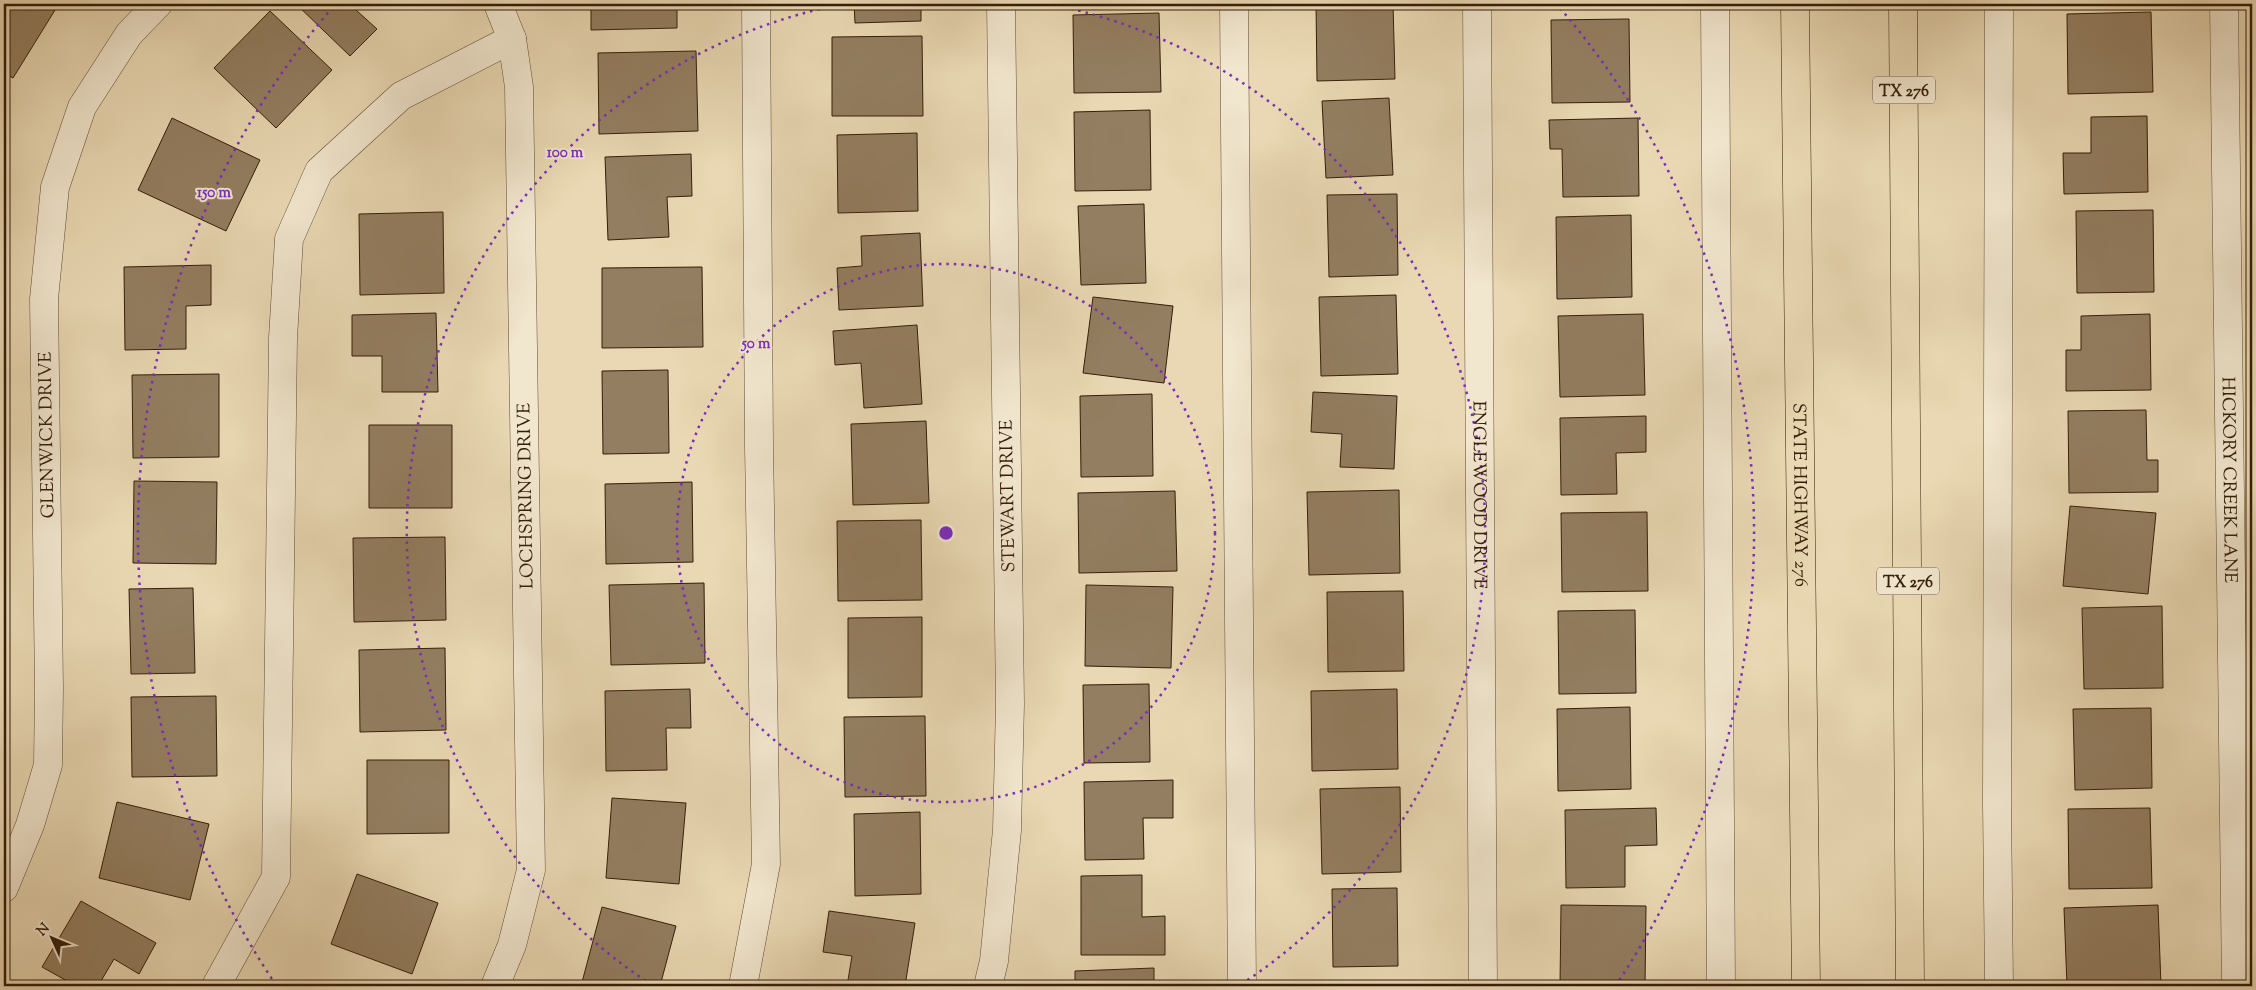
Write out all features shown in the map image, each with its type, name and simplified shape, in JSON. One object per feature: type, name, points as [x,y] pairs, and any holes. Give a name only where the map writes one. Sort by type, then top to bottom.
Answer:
[{"type":"main road","name":"STATE HIGHWAY 276","points":[[1795,4],[1806,986]]},
{"type":"main road","name":"TX 276","points":[[1903,4],[1910,986]]},
{"type":"street","name":"GLENWICK DRIVE","points":[[4,888],[30,825],[48,765],[50,690],[44,299],[55,187],[82,107],[129,34],[158,4]]},
{"type":"street","name":"LOCHSPRING DRIVE","points":[[495,986],[512,945],[531,870],[519,87],[512,39],[498,4]]},
{"type":"street","points":[[743,986],[766,864],[759,446],[756,4]]},
{"type":"street","name":"STEWART DRIVE","points":[[988,986],[994,961],[1007,830],[1010,704],[1001,4]]},
{"type":"street","points":[[1234,4],[1242,986]]},
{"type":"street","name":"ENGLEWOOD DRIVE","points":[[1477,4],[1483,986]]},
{"type":"street","points":[[1716,4],[1721,986]]},
{"type":"street","points":[[1999,4],[1997,803],[1999,986]]},
{"type":"street","name":"HICKORY CREEK LANE","points":[[2224,4],[2236,986]]},
{"type":"street","points":[[216,986],[276,877],[283,348],[289,240],[319,171],[401,96],[512,39]]},
{"type":"building","points":[[4,4],[45,4],[55,10],[13,78],[4,73]]},
{"type":"building","points":[[296,4],[362,4],[356,10],[377,29],[350,56]]},
{"type":"building","points":[[591,4],[677,4],[677,28],[591,30]]},
{"type":"building","points":[[854,4],[921,4],[921,21],[855,23]]},
{"type":"building","points":[[1316,4],[1393,4],[1395,79],[1317,81]]},
{"type":"building","points":[[270,11],[332,70],[276,128],[214,68]]},
{"type":"building","points":[[2151,12],[2153,92],[2068,94],[2067,14]]},
{"type":"building","points":[[1159,13],[1161,92],[1074,93],[1073,15]]},
{"type":"building","points":[[1629,19],[1630,102],[1552,103],[1551,20]]},
{"type":"building","points":[[922,36],[923,116],[832,116],[832,37]]},
{"type":"building","points":[[696,51],[698,131],[599,134],[598,53]]},
{"type":"building","points":[[1389,98],[1393,175],[1326,178],[1322,101]]},
{"type":"building","points":[[1150,110],[1151,190],[1075,191],[1074,112]]},
{"type":"building","points":[[2147,116],[2148,192],[2064,194],[2063,153],[2091,153],[2091,117]]},
{"type":"building","points":[[172,118],[260,160],[226,231],[138,190]]},
{"type":"building","points":[[1638,118],[1639,196],[1563,197],[1562,149],[1550,149],[1549,120]]},
{"type":"building","points":[[917,133],[918,211],[838,213],[837,135]]},
{"type":"building","points":[[691,154],[692,196],[667,197],[669,237],[608,240],[605,157]]},
{"type":"building","points":[[1397,194],[1398,275],[1329,277],[1327,195]]},
{"type":"building","points":[[1144,204],[1146,283],[1081,285],[1078,206]]},
{"type":"building","points":[[2153,210],[2154,292],[2077,293],[2076,211]]},
{"type":"building","points":[[443,212],[444,293],[360,295],[359,214]]},
{"type":"building","points":[[1631,215],[1632,297],[1557,299],[1556,217]]},
{"type":"building","points":[[920,233],[923,306],[839,310],[837,268],[862,266],[861,236]]},
{"type":"building","points":[[211,265],[211,305],[186,306],[186,349],[125,350],[124,267]]},
{"type":"building","points":[[702,267],[703,347],[602,348],[602,268]]},
{"type":"building","points":[[1396,295],[1398,374],[1321,376],[1319,297]]},
{"type":"building","points":[[1093,297],[1173,306],[1164,383],[1083,373]]},
{"type":"building","points":[[436,313],[438,392],[382,392],[382,356],[352,356],[352,315]]},
{"type":"building","points":[[1643,314],[1645,395],[1560,397],[1558,316]]},
{"type":"building","points":[[2150,314],[2151,390],[2066,391],[2066,350],[2081,350],[2081,316]]},
{"type":"building","points":[[917,325],[922,404],[864,408],[861,363],[835,365],[833,331]]},
{"type":"building","points":[[668,370],[669,453],[603,454],[602,371]]},
{"type":"building","points":[[219,374],[219,457],[133,458],[132,375]]},
{"type":"building","points":[[1313,392],[1397,396],[1394,469],[1340,467],[1342,434],[1311,432]]},
{"type":"building","points":[[1152,394],[1153,476],[1081,477],[1080,396]]},
{"type":"building","points":[[2146,410],[2147,460],[2158,460],[2158,492],[2069,493],[2068,411]]},
{"type":"building","points":[[1646,416],[1646,452],[1616,453],[1617,494],[1561,495],[1560,418]]},
{"type":"building","points":[[926,421],[929,503],[853,505],[851,424]]},
{"type":"building","points":[[369,425],[452,425],[452,508],[369,508]]},
{"type":"building","points":[[134,481],[217,482],[216,564],[133,563]]},
{"type":"building","points":[[692,482],[693,562],[606,564],[605,484]]},
{"type":"building","points":[[1399,490],[1400,573],[1309,575],[1307,492]]},
{"type":"building","points":[[1175,491],[1177,571],[1079,573],[1078,493]]},
{"type":"building","points":[[2070,506],[2156,513],[2148,594],[2063,586]]},
{"type":"building","points":[[1647,512],[1648,591],[1562,592],[1561,513]]},
{"type":"building","points":[[921,520],[922,600],[838,601],[837,521]]},
{"type":"building","points":[[445,537],[446,620],[354,622],[353,538]]},
{"type":"building","points":[[704,583],[705,663],[611,665],[609,585]]},
{"type":"building","points":[[1086,585],[1173,587],[1171,668],[1085,666]]},
{"type":"building","points":[[193,588],[195,673],[131,674],[129,589]]},
{"type":"building","points":[[1403,591],[1404,671],[1328,672],[1327,592]]},
{"type":"building","points":[[2162,606],[2163,688],[2084,689],[2082,608]]},
{"type":"building","points":[[1635,610],[1636,693],[1559,694],[1558,611]]},
{"type":"building","points":[[922,617],[922,697],[848,698],[848,618]]},
{"type":"building","points":[[445,648],[446,730],[360,732],[359,650]]},
{"type":"building","points":[[1149,684],[1150,762],[1084,763],[1083,685]]},
{"type":"building","points":[[690,689],[691,728],[666,728],[667,770],[606,771],[605,691]]},
{"type":"building","points":[[1397,689],[1398,769],[1312,771],[1311,691]]},
{"type":"building","points":[[216,696],[217,776],[132,777],[131,697]]},
{"type":"building","points":[[1630,707],[1631,789],[1558,791],[1557,709]]},
{"type":"building","points":[[2151,708],[2152,788],[2075,790],[2073,709]]},
{"type":"building","points":[[925,716],[926,796],[845,797],[844,717]]},
{"type":"building","points":[[367,760],[449,760],[449,833],[367,834]]},
{"type":"building","points":[[1173,780],[1173,818],[1143,818],[1144,859],[1085,860],[1084,782]]},
{"type":"building","points":[[1400,787],[1401,872],[1322,874],[1320,789]]},
{"type":"building","points":[[612,798],[686,803],[679,884],[606,878]]},
{"type":"building","points":[[117,802],[209,824],[190,900],[99,878]]},
{"type":"building","points":[[1656,808],[1657,845],[1625,846],[1625,887],[1566,888],[1565,810]]},
{"type":"building","points":[[2150,808],[2152,888],[2069,889],[2068,809]]},
{"type":"building","points":[[920,812],[921,894],[855,896],[854,814]]},
{"type":"building","points":[[357,874],[438,903],[412,974],[331,944]]},
{"type":"building","points":[[1142,875],[1142,917],[1165,916],[1165,955],[1081,955],[1081,876]]},
{"type":"building","points":[[1397,888],[1398,966],[1333,967],[1332,889]]},
{"type":"building","points":[[81,901],[156,943],[139,974],[114,959],[98,986],[76,986],[42,967]]},
{"type":"building","points":[[1561,905],[1646,906],[1645,986],[1560,986]]},
{"type":"building","points":[[2158,905],[2161,986],[2067,986],[2064,908]]},
{"type":"building","points":[[602,907],[676,926],[660,986],[581,986]]},
{"type":"building","points":[[829,911],[915,923],[905,986],[847,986],[852,956],[823,952]]},
{"type":"building","points":[[1154,968],[1154,986],[1075,986],[1075,971]]},
{"type":"building","points":[[1405,984],[1405,986],[1310,986]]}]
